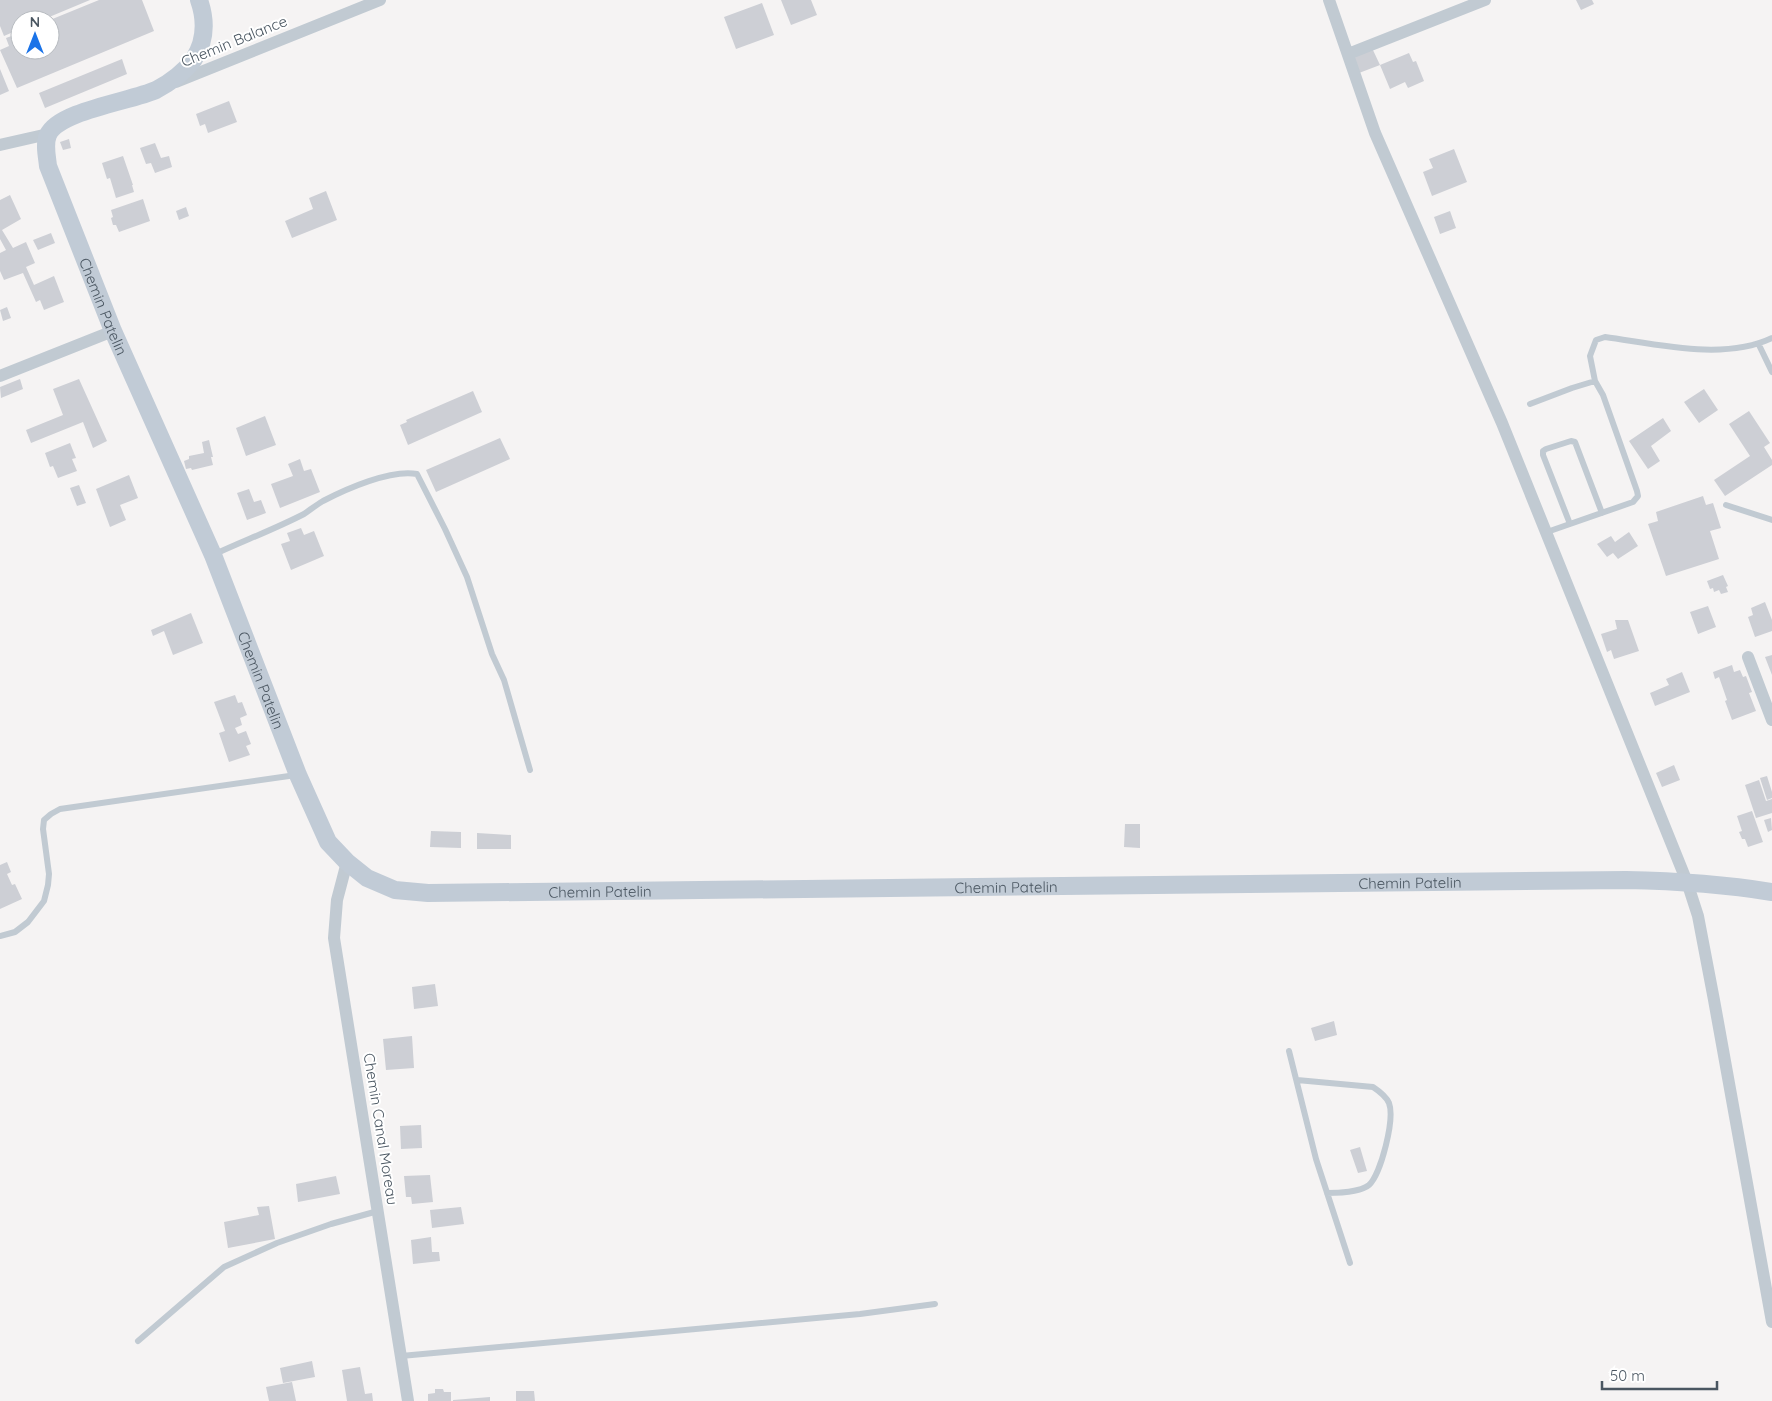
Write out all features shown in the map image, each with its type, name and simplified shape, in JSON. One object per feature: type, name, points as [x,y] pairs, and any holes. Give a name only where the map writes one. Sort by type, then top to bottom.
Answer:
[{"type":"main road","points":[[48,134],[63,120],[156,90],[187,68],[198,52],[204,33],[203,12],[199,0]]},
{"type":"main road","name":"Chemin Patelin","points":[[48,134],[46,150],[48,166],[113,331],[213,555],[298,775],[328,842],[347,862],[367,878],[396,890],[428,893],[1626,880],[1740,886],[1772,892]]},
{"type":"street","name":"Chemin Balance","points":[[156,90],[380,0]]},
{"type":"street","points":[[1329,0],[1375,133],[1502,423],[1688,882],[1698,916],[1772,1322]]},
{"type":"street","points":[[1348,54],[1485,0]]},
{"type":"street","points":[[0,145],[48,134]]},
{"type":"street","points":[[0,376],[113,331]]},
{"type":"street","points":[[1748,657],[1772,720]]},
{"type":"street","name":"Chemin Canal Moreau","points":[[347,862],[337,900],[334,938],[408,1401]]},
{"type":"lane","points":[[1546,532],[1633,502],[1638,496],[1603,395],[1595,381],[1590,356],[1596,340],[1604,337],[1677,347],[1718,350],[1759,345],[1772,338]]},
{"type":"lane","points":[[1759,345],[1772,372]]},
{"type":"lane","points":[[1530,404],[1595,381]]},
{"type":"lane","points":[[1570,524],[1543,455],[1543,451],[1546,449],[1571,441],[1575,442],[1602,513]]},
{"type":"lane","points":[[213,555],[304,514],[322,501],[348,490],[381,477],[408,472],[417,474],[467,577],[492,654],[504,680],[530,770]]},
{"type":"lane","points":[[1726,505],[1772,520]]},
{"type":"lane","points":[[0,936],[15,932],[28,922],[44,901],[49,874],[43,828],[44,820],[60,809],[298,775]]},
{"type":"lane","points":[[1289,1050],[1316,1159],[1350,1263]]},
{"type":"lane","points":[[1297,1080],[1373,1087],[1383,1094],[1389,1103],[1391,1114],[1389,1131],[1381,1165],[1375,1178],[1368,1187],[1342,1193],[1327,1193]]},
{"type":"lane","points":[[138,1341],[224,1268],[277,1243],[331,1224],[378,1211]]},
{"type":"lane","points":[[401,1356],[840,1316],[935,1304]]},
{"type":"building","points":[[0,0],[90,0],[60,12],[60,10],[10,10],[10,33],[4,36],[0,26]]},
{"type":"building","points":[[99,0],[142,0],[154,31],[17,88],[0,50],[9,46],[6,38],[10,37],[10,60],[60,60],[60,16]]},
{"type":"building","points":[[781,0],[811,0],[817,15],[791,25]]},
{"type":"building","points":[[1576,0],[1592,0],[1594,4],[1581,10]]},
{"type":"building","points":[[762,3],[774,35],[736,49],[724,17]]},
{"type":"building","points":[[1372,48],[1380,65],[1359,73],[1353,55]]},
{"type":"building","points":[[1409,53],[1413,62],[1416,61],[1424,81],[1408,88],[1405,82],[1390,89],[1380,65]]},
{"type":"building","points":[[122,59],[127,74],[45,108],[39,93]]},
{"type":"building","points":[[0,69],[9,91],[0,95]]},
{"type":"building","points":[[229,101],[237,122],[208,133],[205,124],[200,126],[196,114]]},
{"type":"building","points":[[69,139],[71,148],[63,150],[60,142]]},
{"type":"building","points":[[155,143],[161,158],[169,156],[172,167],[155,173],[151,163],[146,164],[140,148]]},
{"type":"building","points":[[1454,149],[1467,182],[1432,196],[1423,172],[1433,168],[1429,159]]},
{"type":"building","points":[[123,156],[134,192],[116,198],[110,178],[107,179],[102,163]]},
{"type":"building","points":[[326,191],[337,220],[292,238],[285,221],[313,209],[309,198]]},
{"type":"building","points":[[10,195],[21,219],[2,230],[13,248],[26,242],[35,263],[26,267],[34,285],[54,276],[64,302],[44,310],[40,300],[36,302],[23,273],[4,280],[0,271],[0,253],[6,250],[0,239],[0,200]]},
{"type":"building","points":[[143,199],[150,221],[119,232],[116,225],[113,225],[111,210]]},
{"type":"building","points":[[186,207],[189,216],[179,220],[176,211]]},
{"type":"building","points":[[1450,211],[1456,228],[1440,234],[1434,217]]},
{"type":"building","points":[[51,233],[55,243],[38,250],[33,240]]},
{"type":"building","points":[[7,307],[11,318],[3,321],[0,310]]},
{"type":"building","points":[[20,379],[23,389],[1,398],[0,387]]},
{"type":"building","points":[[79,379],[107,441],[93,448],[83,422],[31,443],[26,430],[63,415],[53,389]]},
{"type":"building","points":[[1704,389],[1718,410],[1699,423],[1684,402]]},
{"type":"building","points":[[473,391],[482,412],[408,445],[400,425],[407,422],[406,420]]},
{"type":"building","points":[[1749,411],[1770,443],[1764,447],[1772,460],[1772,465],[1725,496],[1714,480],[1750,456],[1729,424]]},
{"type":"building","points":[[265,416],[276,445],[246,456],[236,428]]},
{"type":"building","points":[[1663,418],[1671,431],[1651,446],[1660,461],[1648,469],[1629,441]]},
{"type":"building","points":[[500,438],[510,459],[436,492],[426,470]]},
{"type":"building","points":[[209,440],[213,465],[192,470],[191,468],[186,469],[184,461],[189,459],[189,456],[204,453],[202,442]]},
{"type":"building","points":[[70,443],[76,458],[72,459],[77,471],[58,478],[53,466],[50,467],[45,453]]},
{"type":"building","points":[[300,459],[304,471],[311,469],[320,492],[280,508],[271,484],[293,476],[288,464]]},
{"type":"building","points":[[129,475],[138,498],[120,505],[126,520],[110,527],[96,489]]},
{"type":"building","points":[[79,485],[86,503],[77,506],[70,488]]},
{"type":"building","points":[[249,489],[254,502],[261,500],[266,513],[247,520],[237,493]]},
{"type":"building","points":[[1703,496],[1706,505],[1713,503],[1721,528],[1710,531],[1719,559],[1666,576],[1648,524],[1658,521],[1656,512]]},
{"type":"building","points":[[301,528],[304,535],[314,531],[324,556],[291,570],[281,544],[290,541],[287,533]]},
{"type":"building","points":[[1629,532],[1638,546],[1618,559],[1613,553],[1607,557],[1597,544],[1611,536],[1615,542]]},
{"type":"building","points":[[1723,575],[1728,586],[1726,587],[1728,592],[1721,594],[1719,590],[1714,592],[1713,588],[1710,589],[1707,581]]},
{"type":"building","points":[[1765,602],[1772,620],[1772,631],[1755,637],[1748,617],[1753,615],[1751,608]]},
{"type":"building","points":[[1708,606],[1716,627],[1698,634],[1690,612]]},
{"type":"building","points":[[191,613],[203,643],[173,655],[164,631],[153,636],[151,630]]},
{"type":"building","points":[[1615,620],[1628,620],[1639,651],[1614,659],[1611,650],[1607,652],[1601,634],[1617,629]]},
{"type":"building","points":[[1772,655],[1772,675],[1765,657]]},
{"type":"building","points":[[1732,665],[1734,672],[1740,670],[1743,677],[1746,676],[1752,692],[1749,693],[1756,711],[1732,720],[1719,677],[1715,679],[1713,672]]},
{"type":"building","points":[[1682,672],[1690,692],[1655,706],[1650,693],[1669,685],[1666,679]]},
{"type":"building","points":[[235,695],[238,703],[242,702],[247,715],[240,718],[242,725],[235,728],[238,734],[246,731],[251,744],[246,746],[250,755],[229,762],[219,733],[225,731],[214,702]]},
{"type":"building","points":[[1674,765],[1680,780],[1662,787],[1656,773]]},
{"type":"building","points":[[1767,776],[1772,798],[1767,800],[1760,778]]},
{"type":"building","points":[[1759,780],[1766,801],[1772,799],[1772,813],[1756,818],[1745,785]]},
{"type":"building","points":[[1752,811],[1763,842],[1748,847],[1745,839],[1742,839],[1739,832],[1742,831],[1737,816]]},
{"type":"building","points":[[1771,818],[1772,830],[1768,832],[1764,820]]},
{"type":"building","points":[[1125,824],[1140,824],[1140,848],[1124,847]]},
{"type":"building","points":[[431,831],[461,832],[461,848],[430,847]]},
{"type":"building","points":[[477,833],[511,835],[511,849],[477,849]]},
{"type":"building","points":[[7,862],[11,872],[7,874],[12,885],[15,884],[22,899],[0,909],[0,865]]},
{"type":"building","points":[[435,984],[438,1006],[414,1009],[412,987]]},
{"type":"building","points":[[1334,1021],[1337,1035],[1315,1041],[1311,1028]]},
{"type":"building","points":[[412,1036],[414,1068],[386,1070],[383,1039]]},
{"type":"building","points":[[421,1125],[422,1148],[401,1149],[400,1126]]},
{"type":"building","points":[[1360,1147],[1367,1171],[1358,1173],[1350,1150]]},
{"type":"building","points":[[430,1175],[433,1202],[412,1204],[411,1197],[406,1197],[404,1176]]},
{"type":"building","points":[[336,1176],[340,1194],[298,1202],[296,1184]]},
{"type":"building","points":[[269,1206],[275,1239],[228,1248],[224,1222],[259,1215],[257,1207]]},
{"type":"building","points":[[461,1207],[464,1224],[432,1228],[430,1210]]},
{"type":"building","points":[[431,1237],[432,1252],[439,1252],[440,1261],[413,1264],[411,1240]]},
{"type":"building","points":[[312,1361],[315,1377],[283,1383],[280,1368]]},
{"type":"building","points":[[360,1367],[365,1394],[372,1393],[373,1401],[347,1401],[342,1370]]},
{"type":"building","points":[[292,1382],[296,1401],[269,1401],[266,1387]]},
{"type":"building","points":[[435,1389],[451,1392],[451,1401],[428,1401],[428,1394],[435,1393]]},
{"type":"building","points":[[516,1391],[534,1391],[535,1401],[516,1401]]},
{"type":"building","points":[[490,1397],[490,1401],[453,1401],[453,1400]]}]
